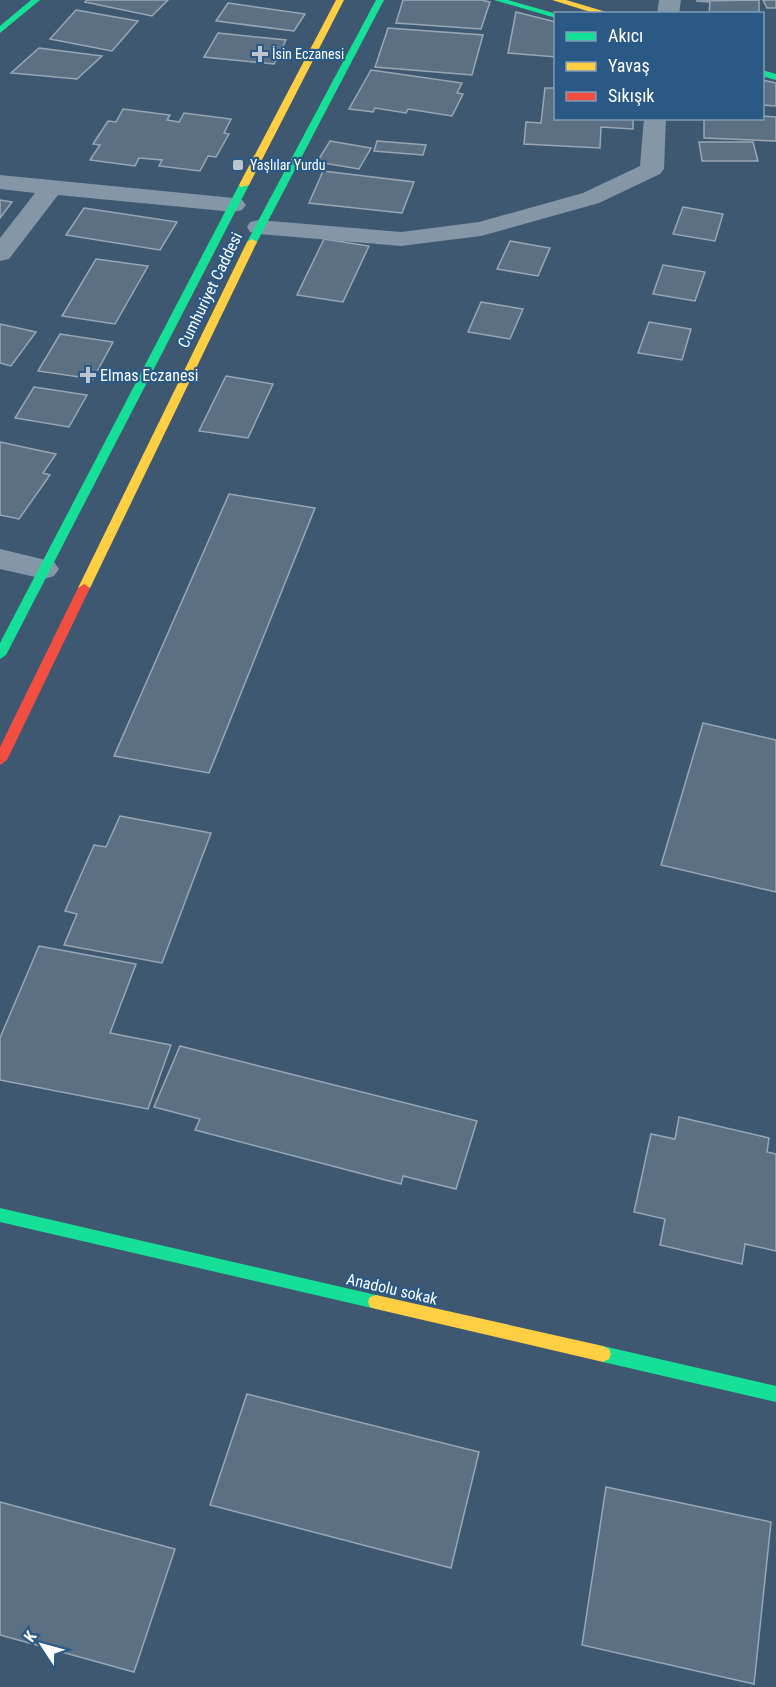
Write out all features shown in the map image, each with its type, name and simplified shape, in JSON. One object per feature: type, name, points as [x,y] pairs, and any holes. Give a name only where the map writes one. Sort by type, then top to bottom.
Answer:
[{"type":"main road","points":[[0,30],[36,0]]},
{"type":"main road","name":"Cumhuriyet Caddesi","points":[[0,655],[340,0]]},
{"type":"main road","name":"Cumhuriyet Caddesi","points":[[0,760],[259,227],[380,0]]},
{"type":"main road","points":[[498,0],[554,16]]},
{"type":"main road","points":[[556,0],[601,12]]},
{"type":"main road","name":"Anadolu sokak","points":[[0,1215],[776,1394]]},
{"type":"street","points":[[259,227],[401,239],[481,229],[591,198],[652,169],[656,120]]},
{"type":"street","points":[[0,182],[234,205]]},
{"type":"street","points":[[0,254],[52,187]]},
{"type":"street","points":[[0,559],[44,569]]},
{"type":"building","points":[[87,0],[168,0],[152,16],[85,2]]},
{"type":"building","points":[[403,0],[482,0],[490,2],[481,29],[396,23]]},
{"type":"building","points":[[759,0],[759,12],[709,12],[710,2],[696,1]]},
{"type":"building","points":[[763,0],[776,0],[776,8],[767,8]]},
{"type":"building","points":[[228,3],[305,14],[294,31],[216,21]]},
{"type":"building","points":[[76,10],[138,21],[112,51],[50,39]]},
{"type":"building","points":[[516,12],[554,22],[554,57],[508,53]]},
{"type":"building","points":[[388,28],[483,35],[472,75],[375,67]]},
{"type":"building","points":[[218,33],[286,40],[274,64],[204,57]]},
{"type":"building","points":[[39,48],[102,56],[77,79],[11,73]]},
{"type":"building","points":[[371,70],[462,83],[457,93],[463,94],[452,116],[408,109],[406,113],[375,108],[373,112],[349,109]]},
{"type":"building","points":[[764,80],[776,83],[776,106],[764,105]]},
{"type":"building","points":[[545,88],[554,88],[554,120],[633,120],[633,129],[601,127],[600,148],[524,144],[526,122],[541,123]]},
{"type":"building","points":[[123,109],[170,115],[167,120],[179,122],[184,113],[231,119],[224,133],[229,134],[216,157],[208,156],[200,171],[159,166],[162,160],[139,158],[135,166],[90,160],[100,145],[93,144],[108,121],[116,122]]},
{"type":"building","points":[[764,116],[776,117],[776,141],[704,138],[704,120],[764,120]]},
{"type":"building","points":[[330,141],[371,148],[359,169],[317,162]]},
{"type":"building","points":[[377,141],[426,145],[423,155],[374,151]]},
{"type":"building","points":[[699,142],[753,142],[758,161],[702,161]]},
{"type":"building","points":[[323,171],[414,182],[402,213],[309,203]]},
{"type":"building","points":[[0,200],[12,202],[0,218]]},
{"type":"building","points":[[683,207],[723,214],[715,241],[673,234]]},
{"type":"building","points":[[84,208],[177,222],[160,250],[66,235]]},
{"type":"building","points":[[324,239],[369,246],[343,302],[297,295]]},
{"type":"building","points":[[510,241],[550,248],[538,276],[497,269]]},
{"type":"building","points":[[96,259],[148,266],[115,324],[62,316]]},
{"type":"building","points":[[663,265],[705,272],[695,301],[653,294]]},
{"type":"building","points":[[481,302],[523,309],[510,339],[468,332]]},
{"type":"building","points":[[649,322],[691,329],[682,360],[638,353]]},
{"type":"building","points":[[0,324],[36,332],[11,366],[0,363]]},
{"type":"building","points":[[60,334],[113,342],[93,379],[38,371]]},
{"type":"building","points":[[226,376],[273,384],[248,438],[199,431]]},
{"type":"building","points":[[34,387],[87,395],[69,427],[15,418]]},
{"type":"building","points":[[0,442],[56,454],[43,473],[50,475],[19,519],[0,515]]},
{"type":"building","points":[[229,494],[315,508],[209,773],[114,756]]},
{"type":"building","points":[[703,723],[776,740],[776,892],[661,865]]},
{"type":"building","points":[[120,816],[211,833],[162,963],[64,945],[77,914],[65,911],[94,845],[106,847]]},
{"type":"building","points":[[39,946],[136,964],[110,1033],[171,1045],[148,1109],[0,1080],[0,1038]]},
{"type":"building","points":[[180,1046],[477,1121],[456,1189],[403,1176],[401,1184],[195,1130],[200,1119],[154,1107]]},
{"type":"building","points":[[679,1117],[769,1138],[767,1152],[776,1154],[776,1251],[745,1244],[742,1264],[660,1245],[665,1219],[634,1212],[651,1134],[675,1139]]},
{"type":"building","points":[[247,1394],[479,1452],[451,1568],[210,1505]]},
{"type":"building","points":[[606,1487],[771,1522],[754,1684],[582,1645]]},
{"type":"building","points":[[0,1502],[175,1549],[134,1672],[0,1635]]},
{"type":"traffic: fast","points":[[0,30],[36,0]]},
{"type":"traffic: fast","points":[[252,242],[380,0]]},
{"type":"traffic: fast","points":[[498,0],[554,15]]},
{"type":"traffic: fast","points":[[764,74],[776,77]]},
{"type":"traffic: fast","points":[[0,655],[244,185]]},
{"type":"traffic: fast","points":[[0,1215],[376,1302]]},
{"type":"traffic: fast","points":[[603,1354],[776,1394]]},
{"type":"traffic: slow","points":[[244,185],[340,0]]},
{"type":"traffic: slow","points":[[556,0],[601,12]]},
{"type":"traffic: slow","points":[[84,588],[252,242]]},
{"type":"traffic: slow","points":[[376,1302],[603,1354]]},
{"type":"traffic: jam","points":[[0,760],[84,588]]},
{"type":"place","name":"İsin Eczanesi","points":[[260,54]]},
{"type":"place","name":"Yaşlılar Yurdu","points":[[238,165]]},
{"type":"place","name":"Elmas Eczanesi","points":[[88,375]]}]
